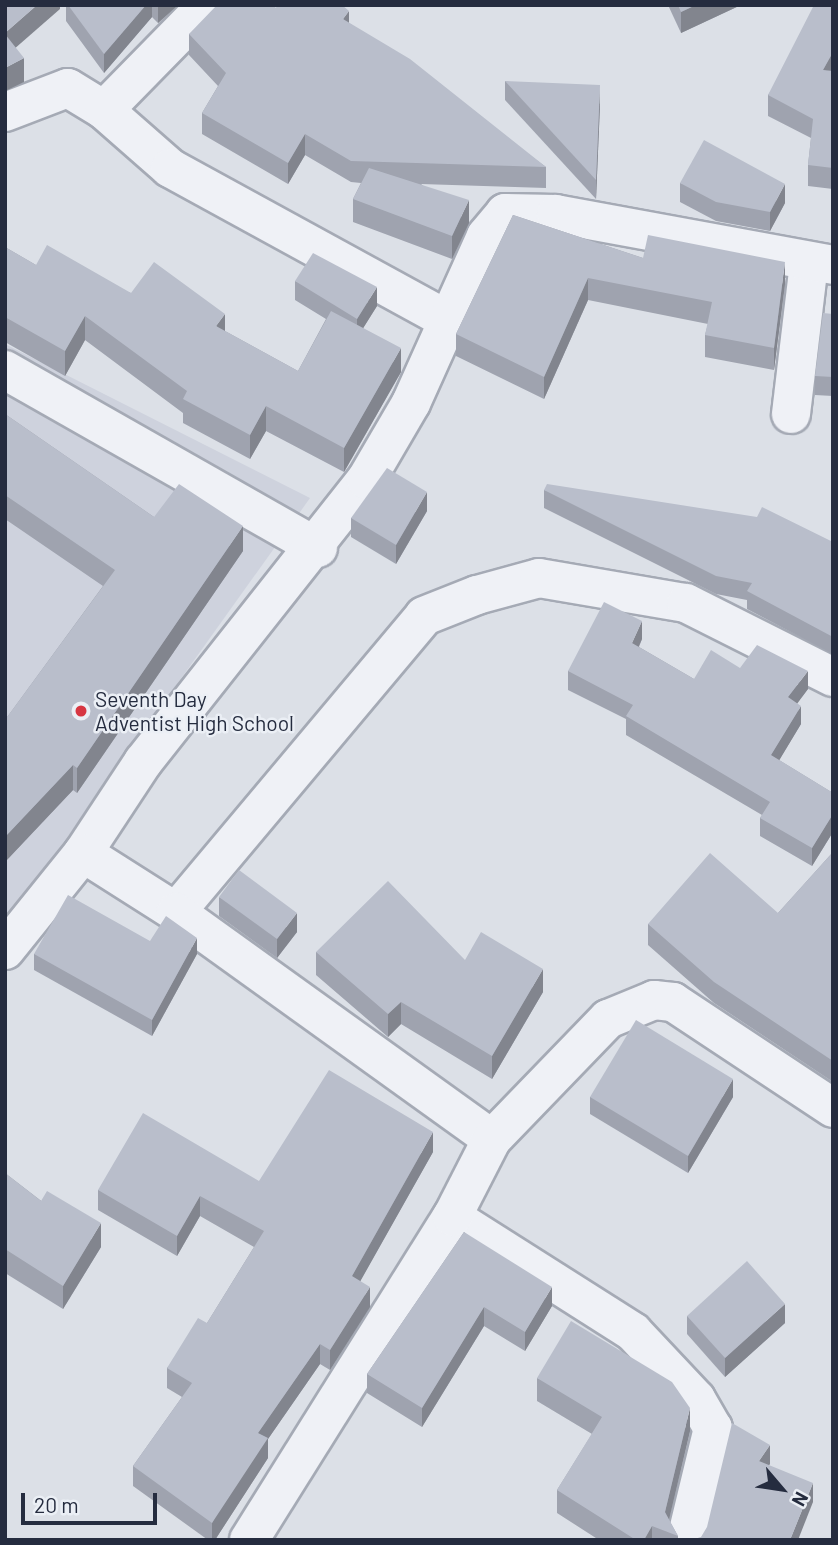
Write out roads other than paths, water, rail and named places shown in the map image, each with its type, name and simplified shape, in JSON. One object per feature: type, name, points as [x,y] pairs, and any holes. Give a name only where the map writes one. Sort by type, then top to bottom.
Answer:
[{"type":"street","points":[[104,110],[207,5]]},
{"type":"street","points":[[5,112],[68,88],[104,110],[170,168],[446,320]]},
{"type":"street","points":[[5,950],[83,853],[144,762],[318,548],[411,403],[485,236],[505,213],[556,214],[821,265],[791,414]]},
{"type":"street","points":[[5,370],[318,548]]},
{"type":"street","points":[[176,912],[424,616],[477,595],[539,578],[686,603],[833,677]]},
{"type":"street","points":[[83,853],[176,912],[492,1139]]},
{"type":"street","points":[[248,1540],[452,1217],[492,1139],[608,1019],[654,1000],[693,1010],[833,1108]]},
{"type":"street","points":[[452,1217],[633,1332],[696,1399],[713,1428],[686,1540]]},
{"type":"place","name":"Seventh Day Adventist High School","points":[[81,711]]}]
